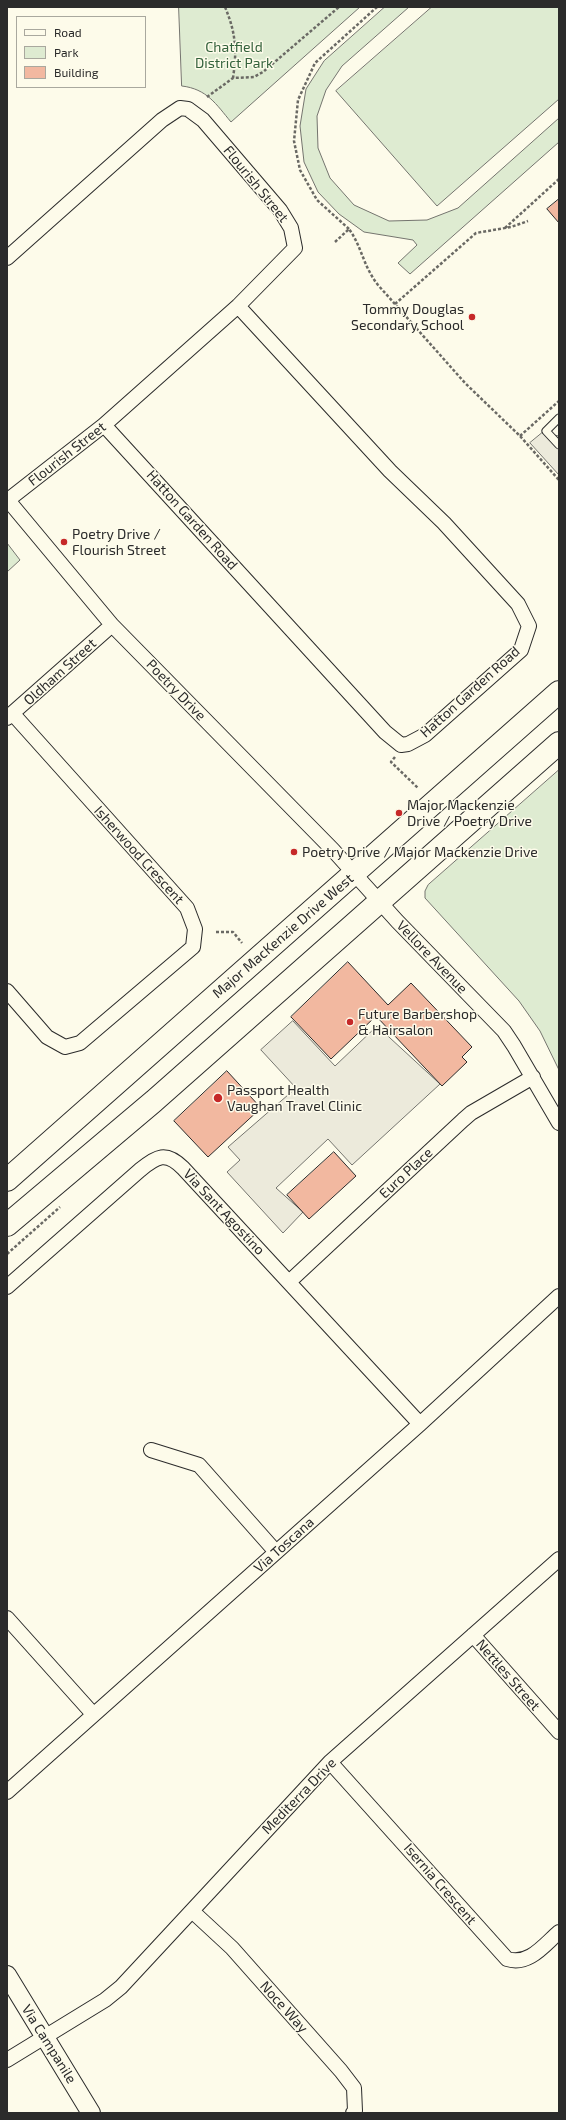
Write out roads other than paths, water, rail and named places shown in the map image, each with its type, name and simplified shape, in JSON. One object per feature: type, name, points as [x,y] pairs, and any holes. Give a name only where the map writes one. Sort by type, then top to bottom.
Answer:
[{"type":"main road","name":"Major MacKenzie Drive West","points":[[7,1180],[559,692]]},
{"type":"main road","points":[[7,1225],[154,1101],[559,743]]},
{"type":"street","name":"Flourish Street","points":[[7,258],[162,120],[180,108],[188,109],[203,120],[280,210],[291,228],[295,248],[238,306],[104,425],[8,499]]},
{"type":"street","name":"Hatton Garden Road","points":[[104,425],[385,732],[401,745],[408,744],[425,735],[521,650],[529,626],[518,604],[444,523],[390,471],[238,306]]},
{"type":"street","name":"Poetry Drive","points":[[8,499],[112,625],[354,873]]},
{"type":"street","name":"Oldham Street","points":[[10,716],[112,625]]},
{"type":"street","name":"Isherwood Crescent","points":[[7,991],[47,1037],[65,1047],[80,1043],[192,947],[195,929],[187,908],[10,716]]},
{"type":"street","name":"Vellore Avenue","points":[[354,873],[504,1032],[533,1077],[559,1123]]},
{"type":"street","name":"Euro Place","points":[[289,1282],[463,1120],[476,1110],[533,1077]]},
{"type":"street","name":"Via Sant Agostino","points":[[7,1286],[140,1170],[161,1157],[171,1157],[420,1424]]},
{"type":"street","name":"Via Toscana","points":[[7,1792],[420,1424],[559,1296]]},
{"type":"street","points":[[151,1450],[199,1465],[276,1552]]},
{"type":"street","name":"Mediterra Drive","points":[[7,2060],[105,2000],[121,1987],[330,1762],[559,1559]]},
{"type":"street","points":[[7,1618],[93,1714]]},
{"type":"street","name":"Nettles Street","points":[[474,1635],[559,1732]]},
{"type":"street","name":"Isernia Crescent","points":[[330,1762],[507,1959],[516,1962],[524,1960],[535,1954],[559,1932]]},
{"type":"street","name":"Noce Way","points":[[192,1911],[232,1948],[342,2071],[354,2088],[355,2111],[353,2113]]},
{"type":"street","name":"Via Campanile","points":[[7,1975],[91,2113]]},
{"type":"lane","points":[[559,418],[546,431],[559,445]]},
{"type":"place","name":"Tommy Douglas Secondary School","points":[[472,317]]},
{"type":"place","name":"Poetry Drive / Flourish Street","points":[[64,542]]},
{"type":"place","name":"Major Mackenzie Drive / Poetry Drive","points":[[399,813]]},
{"type":"place","name":"Poetry Drive / Major Mackenzie Drive","points":[[294,852]]},
{"type":"place","name":"Future Barbershop & Hairsalon","points":[[350,1022]]},
{"type":"place","name":"Passport Health Vaughan Travel Clinic","points":[[218,1098]]},
{"type":"park label","name":"Chatfield District Park","points":[[234,56]]}]
